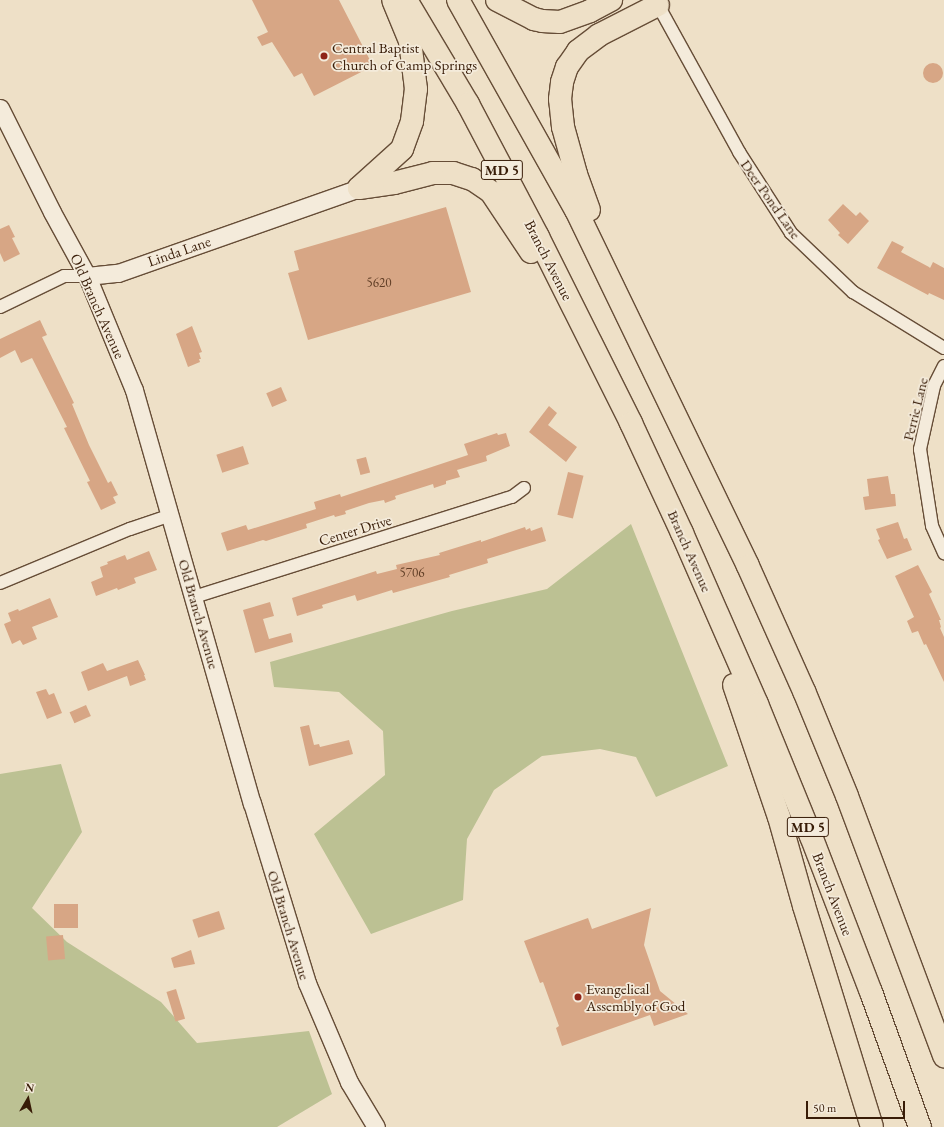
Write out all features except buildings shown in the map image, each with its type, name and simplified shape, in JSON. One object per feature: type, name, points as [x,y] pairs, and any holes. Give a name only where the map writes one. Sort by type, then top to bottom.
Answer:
[{"type":"highway","points":[[359,188],[402,149],[412,121],[416,89],[410,41],[393,0]]},
{"type":"highway","name":"Branch Avenue","points":[[406,0],[468,104],[631,423],[682,533],[757,704],[811,836],[871,992],[920,1127]]},
{"type":"highway","name":"MD 5","points":[[458,0],[576,210],[720,507],[782,642],[847,796],[944,1056]]},
{"type":"highway","points":[[497,0],[522,14],[542,22],[560,22],[594,5],[611,0]]},
{"type":"highway","points":[[625,313],[576,174],[563,127],[560,99],[562,82],[567,67],[578,51],[599,35],[657,3]]},
{"type":"highway","points":[[359,188],[394,183],[433,173],[453,173],[472,179],[491,192],[591,344]]},
{"type":"highway","points":[[682,533],[779,817],[804,906],[872,1127]]},
{"type":"highway","points":[[885,898],[944,1015]]},
{"type":"street","name":"Deer Pond Lane","points":[[657,3],[739,152],[791,234],[853,292],[944,348]]},
{"type":"street","name":"Old Branch Avenue","points":[[0,108],[52,212],[87,276],[134,390],[264,840],[307,982],[349,1082],[376,1127]]},
{"type":"street","name":"Linda Lane","points":[[0,307],[64,276],[87,276],[118,273],[359,188]]},
{"type":"street","name":"Perrie Lane","points":[[944,366],[934,386],[920,450],[932,526],[944,553]]},
{"type":"street","name":"Center Drive","points":[[194,598],[512,497],[524,488]]},
{"type":"street","points":[[0,584],[130,529],[171,515]]},
{"type":"green space","points":[[631,524],[728,766],[656,797],[636,757],[600,749],[542,756],[494,790],[467,839],[463,900],[371,934],[314,834],[385,775],[383,731],[339,692],[274,687],[270,662],[452,611],[547,589]]},
{"type":"green space","points":[[61,764],[82,832],[32,908],[67,942],[161,1002],[197,1043],[309,1031],[332,1094],[277,1127],[0,1127],[0,774]]},
{"type":"place","name":"Central Baptist Church of Camp Springs","points":[[324,56]]},
{"type":"place","name":"Evangelical Assembly of God","points":[[578,997]]}]
